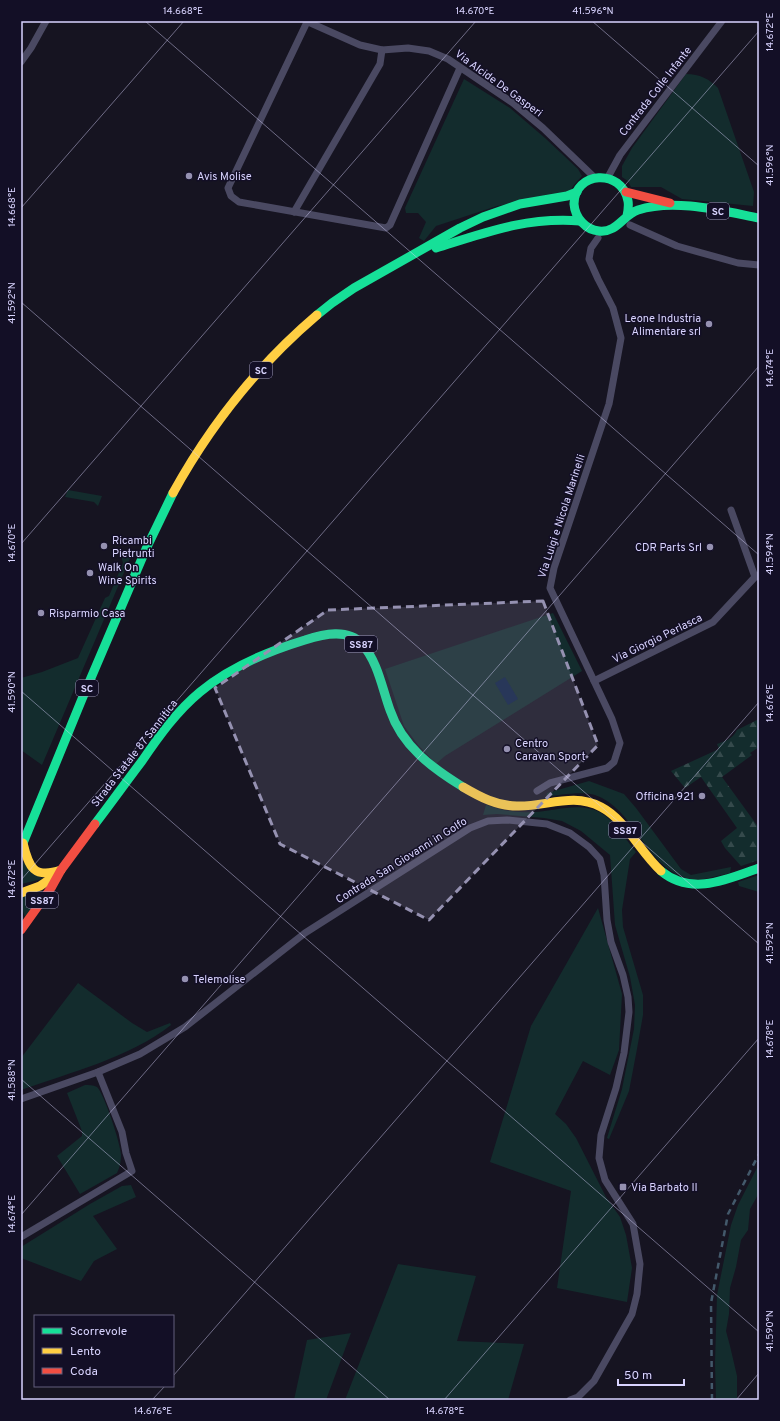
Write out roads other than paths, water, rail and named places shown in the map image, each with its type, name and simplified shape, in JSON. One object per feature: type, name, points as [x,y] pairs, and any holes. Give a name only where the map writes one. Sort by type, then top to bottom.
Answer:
[{"type":"main road","points":[[594,177],[608,177],[619,182],[626,192],[629,204],[626,216],[619,226],[602,232],[590,229],[580,221],[574,204],[577,192],[584,183],[594,177]]},
{"type":"main road","name":"SC","points":[[22,845],[82,699],[168,502],[187,467],[216,423],[245,386],[294,335],[354,288],[460,228],[483,217],[520,204],[567,196],[577,192]]},
{"type":"main road","name":"SC","points":[[626,192],[677,205],[759,218]]},
{"type":"main road","name":"SC","points":[[626,216],[638,210],[677,205]]},
{"type":"main road","name":"SC","points":[[418,253],[521,223],[542,219],[580,221]]},
{"type":"main road","name":"Strada Statale 87 Sannitica","points":[[21,930],[61,870],[183,708],[210,684],[234,668],[296,642],[320,634],[344,635],[360,642],[373,661],[393,720],[408,746],[429,766],[480,796],[505,805],[521,806],[563,800],[582,800],[598,806],[615,817],[642,852],[659,870],[677,882],[699,885],[729,879],[759,868]]},
{"type":"main road","points":[[22,845],[26,859],[31,867],[40,873],[49,874],[61,870]]},
{"type":"main road","name":"Strada Statale 87 Sannitica","points":[[21,893],[36,888],[50,880],[61,870]]},
{"type":"street","points":[[21,62],[31,48],[46,21]]},
{"type":"street","points":[[307,21],[228,188],[231,196],[239,202],[386,228],[390,225],[460,68]]},
{"type":"street","name":"Via Alcide De Gasperi","points":[[307,21],[360,45],[382,50],[408,48],[429,51],[448,59],[519,108],[543,128],[594,177]]},
{"type":"street","name":"Contrada Colle Infante","points":[[608,177],[620,155],[722,21]]},
{"type":"street","points":[[21,56],[31,48]]},
{"type":"street","points":[[294,212],[380,64],[382,50]]},
{"type":"street","points":[[630,225],[677,246],[738,262],[759,265]]},
{"type":"street","name":"Via Luigi e Nicola Marinelli","points":[[537,791],[550,783],[607,768],[614,762],[620,743],[612,719],[550,588],[554,568],[609,404],[621,338],[613,308],[589,259],[591,248],[598,238]]},
{"type":"street","points":[[731,510],[757,576]]},
{"type":"street","name":"Via Giorgio Perlasca","points":[[594,681],[713,622],[757,576]]},
{"type":"street","name":"Contrada San Giovanni in Golfo","points":[[21,1099],[98,1072],[140,1054],[185,1027],[305,933],[470,828],[488,820],[507,820],[546,824],[570,833],[589,847],[600,859],[604,875],[607,920],[611,942],[623,975],[628,997],[629,1012],[624,1053],[616,1088],[601,1135],[599,1158],[605,1180],[633,1224],[640,1264],[637,1294],[632,1314],[594,1381],[578,1397],[570,1400]]},
{"type":"street","points":[[21,1237],[132,1171],[126,1153],[122,1132],[98,1072]]},
{"type":"water","points":[[505,677],[518,699],[508,705],[495,683]]},
{"type":"railway","points":[[712,1400],[711,1303],[728,1214],[759,1154]]},
{"type":"place","name":"Avis Molise","points":[[189,176]]},
{"type":"place","name":"Leone Industria Alimentare srl","points":[[709,324]]},
{"type":"place","name":"Ricambi Pietrunti","points":[[104,546]]},
{"type":"place","name":"CDR Parts Srl","points":[[710,547]]},
{"type":"place","name":"Walk On Wine Spirits","points":[[90,573]]},
{"type":"place","name":"Risparmio Casa","points":[[41,613]]},
{"type":"place","name":"Centro Caravan Sport","points":[[507,749]]},
{"type":"place","name":"Officina 921","points":[[702,796]]},
{"type":"place","name":"Telemolise","points":[[185,979]]},
{"type":"place","name":"Via Barbato II","points":[[623,1187]]}]
